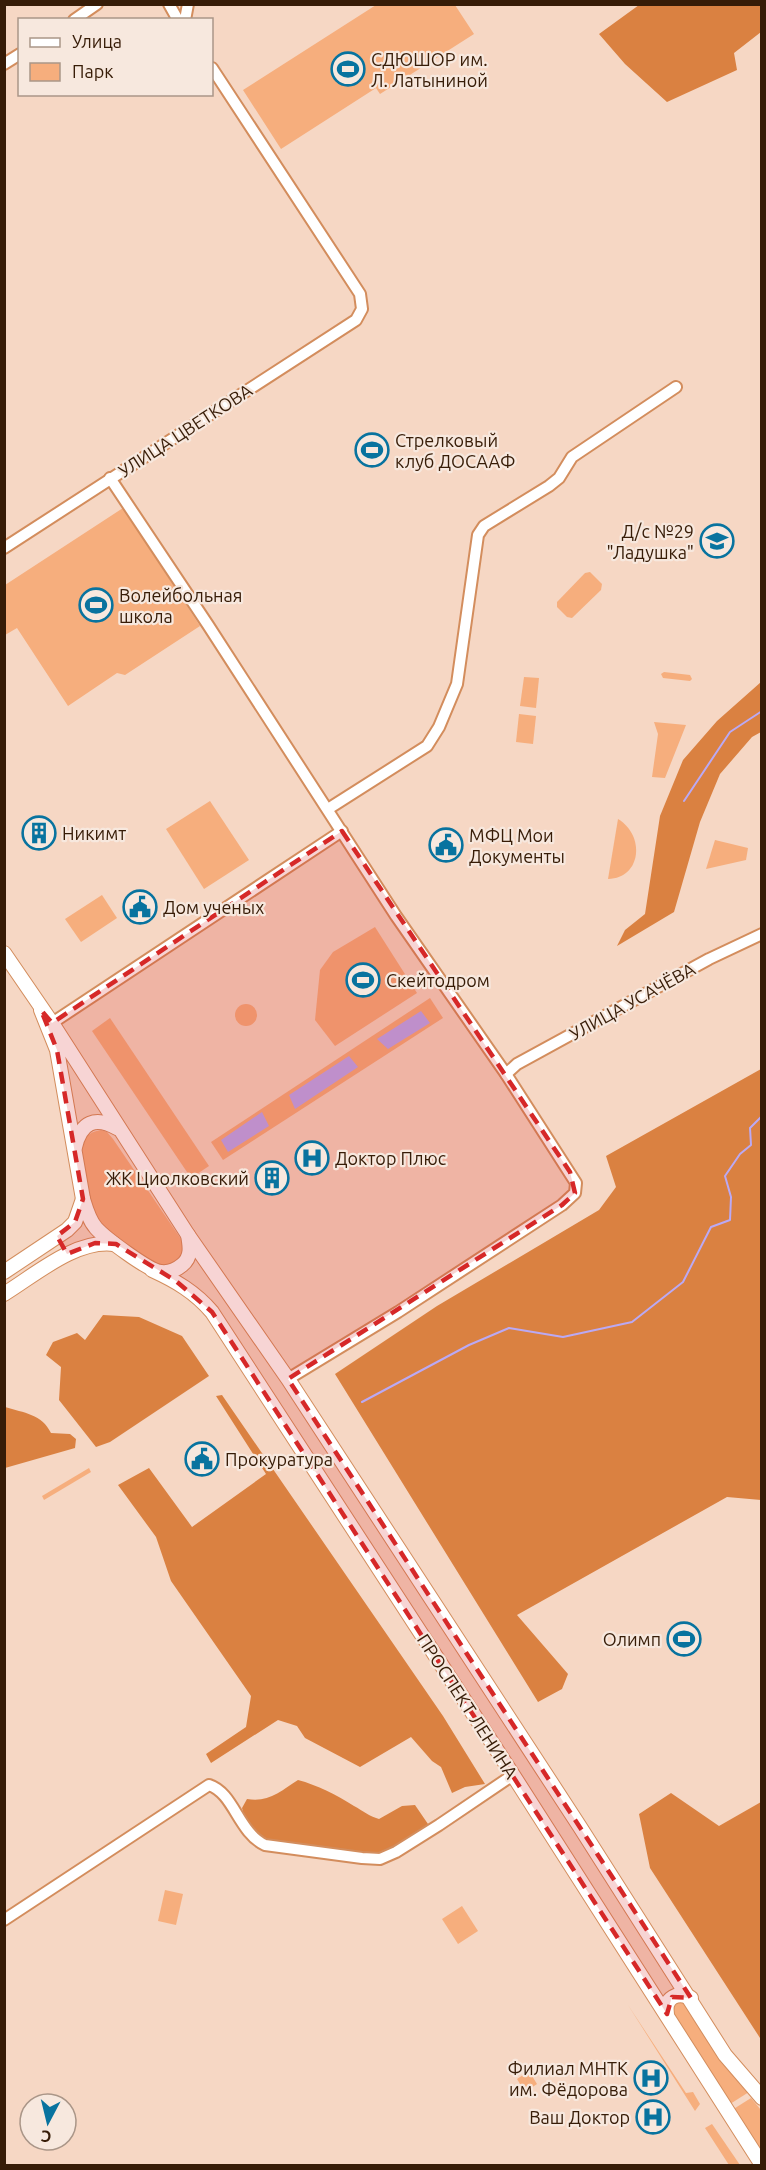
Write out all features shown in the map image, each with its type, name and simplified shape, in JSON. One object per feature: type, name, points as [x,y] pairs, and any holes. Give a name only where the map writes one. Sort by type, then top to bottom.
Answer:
[{"type":"main road","points":[[4,953],[52,1023],[117,1128]]},
{"type":"main road","points":[[42,1010],[57,1050],[74,1152]]},
{"type":"main road","points":[[74,1152],[78,1137],[85,1126],[105,1121],[117,1128]]},
{"type":"main road","name":"ПРОСПЕКТ ЛЕНИНА","points":[[117,1128],[288,1379],[691,1998],[725,2055],[762,2098]]},
{"type":"main road","name":"ПРОСПЕКТ ЛЕНИНА","points":[[74,1152],[86,1211],[96,1228],[152,1270],[177,1281],[195,1294],[212,1312],[513,1774],[762,2165]]},
{"type":"main road","points":[[4,1272],[75,1222],[83,1199]]},
{"type":"main road","points":[[152,1270],[170,1272],[182,1266],[189,1255],[188,1235]]},
{"type":"main road","points":[[57,1236],[68,1254]]},
{"type":"main road","points":[[4,1294],[68,1254],[95,1243],[116,1244]]},
{"type":"main road","points":[[513,1774],[536,1760]]},
{"type":"main road","points":[[666,2014],[666,2004],[672,1997],[680,1995],[691,1998]]},
{"type":"street","points":[[77,18],[97,4]]},
{"type":"street","points":[[169,4],[177,18]]},
{"type":"street","points":[[4,64],[18,55]]},
{"type":"street","name":"УЛИЦА ЦВЕТКОВА","points":[[4,548],[356,320],[362,309],[360,294],[213,70]]},
{"type":"street","points":[[328,808],[427,746],[439,727],[458,684],[478,535],[484,526],[549,486],[559,478],[572,457],[676,387]]},
{"type":"street","points":[[110,478],[328,808],[396,916],[506,1074],[576,1183],[575,1193],[522,1233],[288,1379]]},
{"type":"street","points":[[52,1023],[342,831]]},
{"type":"street","name":"УЛИЦА УСАЧЁВА","points":[[506,1074],[517,1064],[708,959],[762,934]]},
{"type":"street","points":[[4,1920],[209,1785],[220,1788],[254,1840],[265,1845],[380,1859],[396,1852],[439,1825],[513,1774]]},
{"type":"highlighted area","points":[[342,831],[570,1172],[575,1193],[562,1205],[288,1379],[691,1998],[672,1997],[667,2014],[212,1312],[176,1281],[116,1244],[95,1243],[67,1254],[57,1236],[75,1222],[83,1199],[57,1050],[41,1010],[52,1023]]},
{"type":"green space","name":"СДЮШОР им. Л. Латыниной","points":[[376,5],[455,5],[474,34],[380,94],[376,88],[281,149],[243,90]]},
{"type":"green space","name":"Волейбольная школа","points":[[123,508],[200,626],[125,675],[117,673],[68,706],[17,628],[5,635],[5,585]]},
{"type":"green space","points":[[590,572],[602,584],[601,590],[572,618],[567,617],[557,607],[557,602],[585,573]]},
{"type":"green space","points":[[664,672],[690,675],[692,679],[690,681],[663,678],[661,674]]},
{"type":"green space","points":[[524,677],[539,678],[536,708],[520,706]]},
{"type":"green space","points":[[519,714],[536,716],[533,744],[516,742]]},
{"type":"green space","points":[[654,722],[686,725],[665,778],[652,777],[658,734]]},
{"type":"green space","points":[[210,801],[249,860],[204,889],[166,829]]},
{"type":"green space","points":[[618,819],[633,835],[636,855],[628,871],[619,877],[608,879]]},
{"type":"green space","points":[[715,840],[748,848],[746,860],[706,869]]},
{"type":"green space","points":[[102,895],[117,918],[81,942],[65,919]]},
{"type":"green space","name":"Скейтодром","points":[[375,927],[417,993],[335,1046],[315,1020],[320,970],[333,952]]},
{"type":"green space","points":[[430,998],[443,1018],[223,1160],[211,1142]]},
{"type":"green space","points":[[246,1004],[254,1007],[257,1015],[254,1023],[246,1026],[238,1023],[235,1015],[238,1007]]},
{"type":"green space","points":[[110,1018],[209,1166],[191,1178],[92,1031]]},
{"type":"green space","points":[[101,1130],[107,1132],[113,1139],[183,1242],[184,1253],[174,1266],[159,1265],[146,1260],[98,1224],[86,1184],[82,1149],[88,1135]]},
{"type":"green space","points":[[89,1468],[91,1472],[44,1500],[42,1496]]},
{"type":"green space","points":[[165,1890],[183,1894],[176,1925],[158,1921]]},
{"type":"green space","points":[[462,1906],[478,1931],[458,1944],[442,1919]]},
{"type":"green space","points":[[680,2002],[685,2004],[749,2092],[730,2104],[670,2009]]},
{"type":"green space","points":[[628,2005],[686,2093],[693,2092],[700,2104],[695,2111]]},
{"type":"green space","points":[[529,2071],[537,2084],[525,2092],[517,2079]]},
{"type":"green space","points":[[751,2098],[761,2110],[761,2156],[732,2110]]},
{"type":"green space","points":[[712,2124],[740,2165],[729,2165],[705,2128]]},
{"type":"shaded area","points":[[639,5],[761,5],[761,32],[734,53],[737,70],[667,102],[625,64],[599,34]]},
{"type":"shaded area","points":[[761,682],[761,732],[752,737],[720,774],[700,822],[674,912],[617,946],[625,930],[645,914],[660,816],[683,760],[717,721]]},
{"type":"shaded area","points":[[421,1011],[430,1023],[388,1049],[377,1039]]},
{"type":"shaded area","points":[[349,1056],[358,1067],[295,1109],[289,1095]]},
{"type":"shaded area","points":[[761,1069],[761,1500],[727,1497],[517,1615],[568,1674],[562,1689],[538,1702],[335,1374],[437,1306],[599,1210],[616,1187],[606,1156]]},
{"type":"shaded area","points":[[262,1112],[269,1126],[228,1152],[221,1140]]},
{"type":"shaded area","points":[[103,1315],[139,1317],[182,1336],[209,1376],[110,1442],[96,1447],[59,1400],[61,1367],[46,1355],[53,1342],[77,1333],[85,1340]]},
{"type":"shaded area","points":[[222,1395],[443,1716],[485,1784],[465,1787],[452,1793],[441,1767],[432,1761],[411,1737],[360,1767],[305,1738],[297,1726],[278,1720],[211,1763],[206,1754],[246,1727],[251,1696],[171,1581],[156,1537],[118,1485],[149,1468],[192,1527],[266,1474],[216,1396]]},
{"type":"shaded area","points":[[5,1407],[38,1418],[51,1433],[70,1434],[76,1439],[75,1448],[5,1468]]},
{"type":"shaded area","points":[[298,1780],[327,1791],[379,1819],[402,1806],[415,1805],[428,1824],[396,1847],[376,1853],[303,1848],[270,1842],[257,1837],[248,1826],[242,1808],[247,1799],[268,1798]]},
{"type":"shaded area","points":[[671,1793],[719,1826],[761,1802],[762,2036],[760,2038],[650,1868],[639,1814]]},
{"type":"waterway","points":[[684,801],[730,732],[762,711]]},
{"type":"waterway","points":[[362,1402],[469,1345],[509,1328],[563,1337],[632,1322],[683,1282],[711,1227],[730,1220],[731,1197],[725,1176],[740,1154],[751,1145],[750,1128],[762,1116]]},
{"type":"place","name":"СДЮШОР им. Л. Латыниной","points":[[348,69]]},
{"type":"place","name":"Стрелковый клуб ДОСААФ","points":[[372,450]]},
{"type":"place","name":"Д/с №29 \"Ладушка\"","points":[[717,541]]},
{"type":"place","name":"Волейбольная школа","points":[[96,605]]},
{"type":"place","name":"Никимт","points":[[39,833]]},
{"type":"place","name":"МФЦ Мои Документы","points":[[446,845]]},
{"type":"place","name":"Дом ученых","points":[[140,907]]},
{"type":"place","name":"Скейтодром","points":[[363,980]]},
{"type":"place","name":"Доктор Плюс","points":[[312,1158]]},
{"type":"place","name":"ЖК Циолковский","points":[[272,1178]]},
{"type":"place","name":"Прокуратура","points":[[202,1459]]},
{"type":"place","name":"Олимп","points":[[684,1639]]},
{"type":"place","name":"Филиал МНТК им. Фёдорова","points":[[651,2078]]},
{"type":"place","name":"Ваш Доктор","points":[[653,2117]]}]
